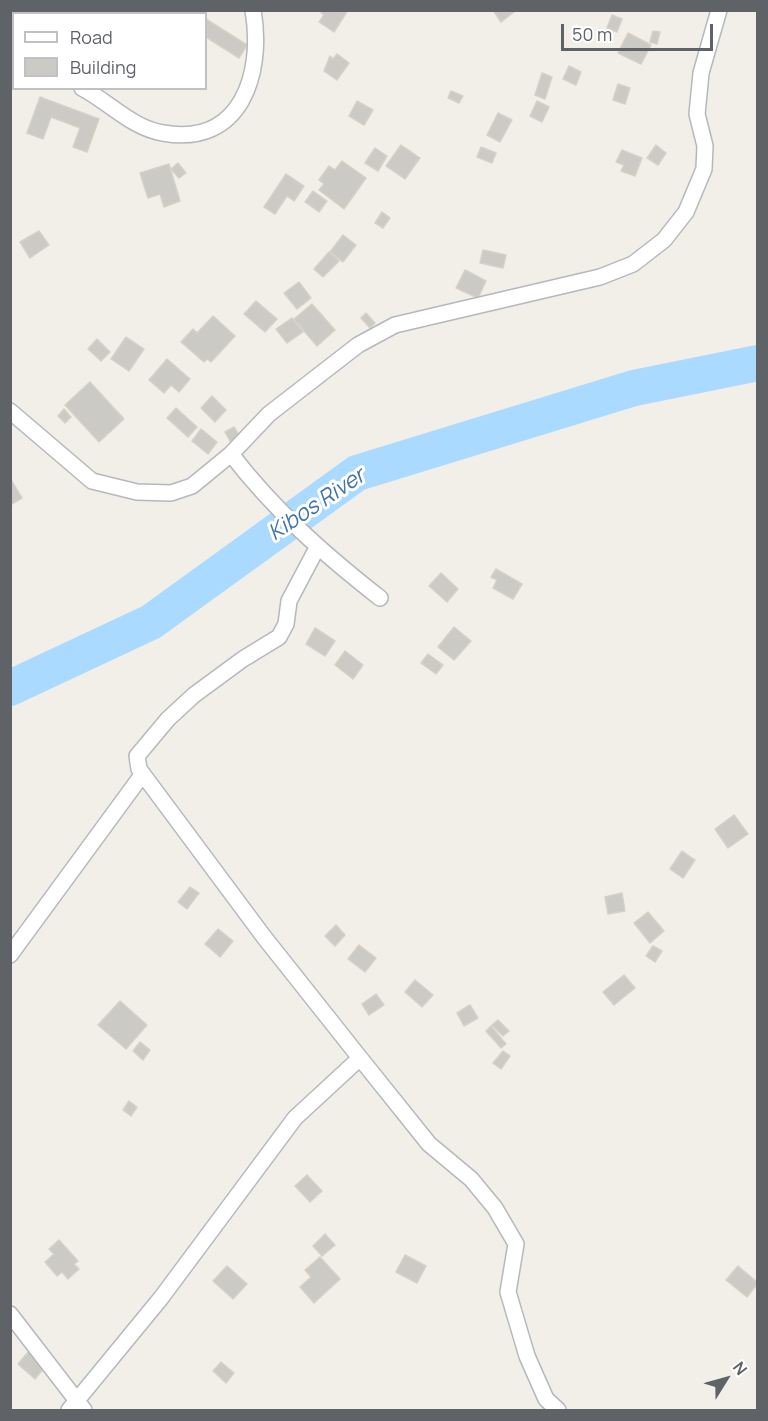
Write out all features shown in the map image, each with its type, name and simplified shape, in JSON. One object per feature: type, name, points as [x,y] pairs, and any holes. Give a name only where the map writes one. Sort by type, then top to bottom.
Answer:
[{"type":"street","points":[[85,90],[132,122],[161,133],[196,135],[218,126],[245,98],[252,73],[257,34],[253,10]]},
{"type":"street","points":[[10,411],[92,481],[136,492],[171,493],[192,486],[231,454],[269,414],[358,345],[395,325],[600,277],[633,264],[664,240],[686,212],[704,169],[705,146],[697,114],[701,73],[719,10]]},
{"type":"street","points":[[231,454],[249,477],[316,548],[380,598]]},
{"type":"street","points":[[316,548],[290,601],[286,624],[279,637],[232,666],[194,695],[168,719],[137,756],[139,769],[264,937],[429,1144],[471,1179],[507,1227],[516,1244],[508,1292],[527,1356],[546,1399],[558,1410]]},
{"type":"street","points":[[10,955],[142,774]]},
{"type":"street","points":[[10,1314],[77,1406],[295,1118],[360,1058]]},
{"type":"building","points":[[323,10],[348,10],[334,32],[319,22],[324,15],[321,13]]},
{"type":"building","points":[[493,10],[513,10],[514,12],[501,22]]},
{"type":"building","points":[[612,15],[622,19],[617,32],[607,28]]},
{"type":"building","points":[[207,20],[247,45],[239,58],[207,38]]},
{"type":"building","points":[[653,31],[660,32],[657,44],[650,42]]},
{"type":"building","points":[[628,33],[651,45],[641,64],[618,53]]},
{"type":"building","points":[[337,54],[349,63],[337,80],[324,71],[330,56],[333,59]]},
{"type":"building","points":[[569,66],[581,72],[576,85],[563,79]]},
{"type":"building","points":[[542,73],[552,77],[545,99],[535,95]]},
{"type":"building","points":[[618,84],[630,88],[625,104],[613,100]]},
{"type":"building","points":[[451,91],[463,96],[459,103],[448,98]]},
{"type":"building","points":[[40,97],[99,119],[87,152],[73,147],[80,128],[51,117],[43,139],[27,133]]},
{"type":"building","points":[[357,101],[373,110],[364,125],[349,116]]},
{"type":"building","points":[[537,101],[549,107],[542,122],[530,116]]},
{"type":"building","points":[[498,113],[512,120],[500,142],[487,135]]},
{"type":"building","points":[[401,145],[420,158],[405,179],[386,166]]},
{"type":"building","points":[[656,145],[666,153],[658,165],[647,158]]},
{"type":"building","points":[[481,147],[496,153],[492,163],[477,157]]},
{"type":"building","points":[[375,148],[387,156],[378,171],[365,163]]},
{"type":"building","points":[[622,150],[642,158],[635,176],[621,171],[624,165],[616,162]]},
{"type":"building","points":[[342,161],[366,178],[344,209],[319,190],[324,184],[319,180],[329,166],[335,170]]},
{"type":"building","points":[[178,163],[186,173],[179,178],[171,169]]},
{"type":"building","points":[[169,164],[180,201],[164,207],[160,194],[148,198],[140,173]]},
{"type":"building","points":[[286,174],[304,186],[294,201],[287,196],[275,214],[264,207]]},
{"type":"building","points":[[313,191],[327,201],[319,212],[305,202]]},
{"type":"building","points":[[382,212],[390,218],[383,228],[375,223]]},
{"type":"building","points":[[39,231],[49,245],[30,258],[20,242]]},
{"type":"building","points":[[343,235],[356,245],[343,262],[330,252]]},
{"type":"building","points":[[483,250],[506,255],[503,268],[480,263]]},
{"type":"building","points":[[329,252],[339,261],[323,277],[314,269]]},
{"type":"building","points":[[465,270],[486,281],[478,298],[456,288]]},
{"type":"building","points":[[299,282],[311,298],[297,309],[284,293]]},
{"type":"building","points":[[256,301],[277,319],[265,332],[244,314]]},
{"type":"building","points":[[312,304],[335,330],[317,346],[294,319]]},
{"type":"building","points":[[366,313],[375,323],[370,328],[361,318]]},
{"type":"building","points":[[213,316],[235,336],[211,362],[207,359],[204,362],[181,342],[193,329],[197,333]]},
{"type":"building","points":[[292,318],[303,332],[287,343],[276,329]]},
{"type":"building","points":[[126,337],[144,349],[129,371],[111,359]]},
{"type":"building","points":[[97,339],[110,352],[101,361],[88,349]]},
{"type":"building","points":[[167,359],[190,379],[179,392],[171,385],[164,393],[149,380]]},
{"type":"building","points":[[90,382],[124,419],[99,442],[65,405]]},
{"type":"building","points":[[212,396],[226,410],[215,422],[201,408]]},
{"type":"building","points":[[176,408],[197,427],[188,437],[167,418]]},
{"type":"building","points":[[64,409],[71,417],[65,423],[58,416]]},
{"type":"building","points":[[234,427],[242,440],[233,446],[225,432]]},
{"type":"building","points":[[201,429],[217,442],[208,454],[192,441]]},
{"type":"building","points":[[10,478],[22,498],[10,505]]},
{"type":"building","points":[[496,569],[522,584],[513,599],[493,588],[497,580],[491,577]]},
{"type":"building","points":[[441,573],[458,589],[447,602],[429,586]]},
{"type":"building","points":[[454,627],[471,641],[454,660],[438,647]]},
{"type":"building","points":[[315,628],[335,641],[325,656],[306,644]]},
{"type":"building","points":[[345,651],[363,665],[353,679],[335,665]]},
{"type":"building","points":[[428,654],[443,665],[436,674],[421,663]]},
{"type":"building","points":[[734,815],[748,834],[728,848],[715,829]]},
{"type":"building","points":[[682,851],[695,860],[683,878],[670,869]]},
{"type":"building","points":[[190,887],[199,893],[187,909],[178,902]]},
{"type":"building","points":[[622,893],[625,911],[608,914],[605,897]]},
{"type":"building","points":[[648,912],[664,931],[650,943],[634,923]]},
{"type":"building","points":[[336,925],[345,935],[335,946],[325,936]]},
{"type":"building","points":[[218,929],[233,941],[220,957],[205,944]]},
{"type":"building","points":[[359,945],[376,958],[365,972],[348,959]]},
{"type":"building","points":[[653,946],[662,951],[655,962],[646,956]]},
{"type":"building","points":[[624,975],[635,988],[614,1005],[603,992]]},
{"type":"building","points":[[415,980],[433,995],[422,1007],[405,992]]},
{"type":"building","points":[[376,994],[384,1005],[369,1015],[362,1004]]},
{"type":"building","points":[[120,1001],[147,1025],[126,1049],[98,1025]]},
{"type":"building","points":[[470,1005],[478,1018],[464,1026],[457,1013]]},
{"type":"building","points":[[498,1020],[509,1031],[503,1036],[492,1025]]},
{"type":"building","points":[[491,1026],[506,1044],[501,1048],[486,1031]]},
{"type":"building","points":[[140,1042],[150,1050],[143,1060],[133,1051]]},
{"type":"building","points":[[503,1051],[510,1056],[501,1069],[493,1063]]},
{"type":"building","points":[[129,1101],[137,1107],[131,1116],[123,1110]]},
{"type":"building","points":[[307,1175],[322,1191],[310,1202],[295,1186]]},
{"type":"building","points":[[325,1234],[335,1245],[322,1256],[313,1246]]},
{"type":"building","points":[[59,1240],[78,1261],[74,1264],[79,1269],[68,1279],[62,1272],[57,1276],[45,1262],[54,1254],[49,1249]]},
{"type":"building","points":[[405,1255],[426,1266],[417,1283],[396,1272]]},
{"type":"building","points":[[320,1257],[340,1279],[314,1303],[300,1287],[311,1277],[305,1270]]},
{"type":"building","points":[[227,1266],[247,1284],[233,1299],[213,1281]]},
{"type":"building","points":[[738,1266],[758,1283],[747,1297],[726,1280]]},
{"type":"building","points":[[30,1350],[47,1364],[35,1379],[18,1364]]},
{"type":"building","points":[[221,1362],[234,1373],[226,1383],[213,1371]]},
{"type":"waterway","name":"Kibos River","points":[[10,688],[151,622],[357,473],[634,388],[758,363]]}]
